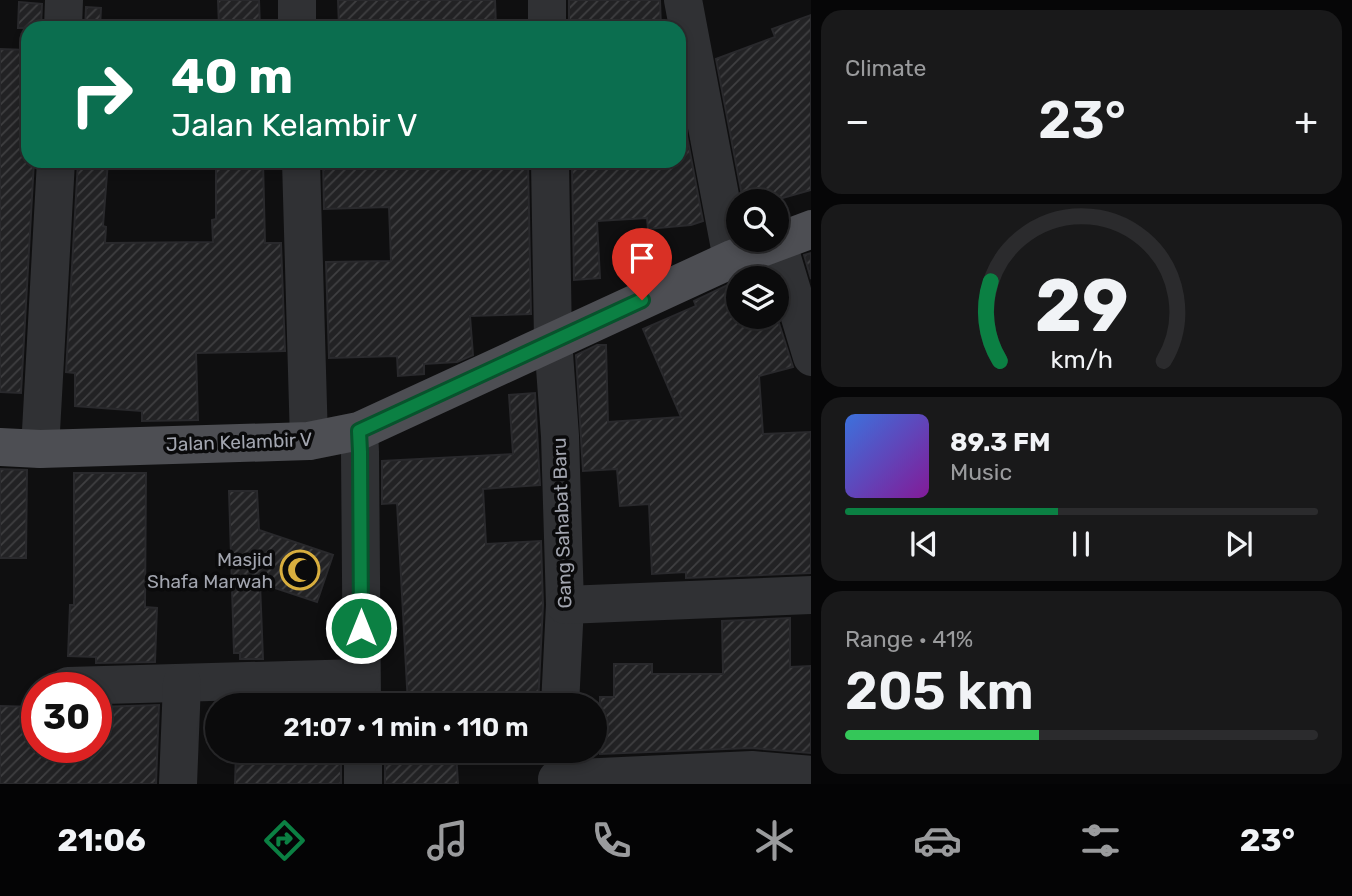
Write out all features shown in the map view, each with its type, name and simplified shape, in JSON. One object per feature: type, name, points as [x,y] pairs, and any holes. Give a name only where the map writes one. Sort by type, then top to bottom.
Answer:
[{"type":"main road","name":"Jalan Kelambir V","points":[[0,447],[40,449],[309,441],[359,431],[732,259],[794,235]]},
{"type":"street","points":[[63,21],[64,0]]},
{"type":"street","points":[[297,0],[297,21]]},
{"type":"street","points":[[547,0],[547,21]]},
{"type":"street","points":[[683,0],[732,259]]},
{"type":"street","points":[[40,449],[55,168]]},
{"type":"street","points":[[300,168],[309,441]]},
{"type":"street","name":"Gang Sahabat Baru","points":[[550,168],[553,340],[560,436],[565,605],[561,693]]},
{"type":"street","points":[[794,235],[811,357]]},
{"type":"street","points":[[112,685],[182,683],[361,692],[359,431]]},
{"type":"street","points":[[565,605],[811,595]]},
{"type":"street","points":[[178,784],[182,683]]},
{"type":"street","points":[[363,763],[363,784]]},
{"type":"street","points":[[557,771],[752,770],[811,775]]},
{"type":"building","points":[[218,0],[259,0],[260,21],[219,21]]},
{"type":"building","points":[[338,0],[495,0],[496,21],[339,21]]},
{"type":"building","points":[[569,0],[660,0],[661,21],[569,21]]},
{"type":"building","points":[[19,2],[42,4],[41,21],[21,21],[21,28],[18,28]]},
{"type":"building","points":[[86,7],[101,8],[100,21],[85,21]]},
{"type":"building","points":[[811,15],[811,190],[789,196],[789,189],[741,189],[716,59],[775,37],[772,29]]},
{"type":"building","points":[[0,49],[21,50],[21,168],[34,168],[21,393],[0,392]]},
{"type":"building","points":[[686,136],[703,221],[691,225],[648,229],[647,218],[597,221],[600,278],[574,280],[572,168],[686,168]]},
{"type":"building","points":[[78,168],[107,168],[103,226],[106,227],[105,243],[213,242],[216,168],[263,168],[265,243],[281,243],[285,351],[196,353],[198,420],[142,421],[142,411],[75,406],[75,373],[66,372]]},
{"type":"building","points":[[323,168],[528,168],[531,314],[470,316],[473,355],[457,362],[424,364],[424,374],[398,376],[397,356],[329,358],[326,262],[391,261],[389,207],[324,209]]},
{"type":"building","points":[[811,253],[811,279],[804,255]]},
{"type":"building","points":[[726,286],[726,329],[781,329],[793,367],[759,376],[763,434],[811,432],[811,573],[686,578],[686,572],[652,574],[649,504],[620,506],[617,469],[583,471],[576,355],[597,345],[606,345],[608,422],[681,417],[643,329],[696,306],[694,301]]},
{"type":"building","points":[[535,393],[540,485],[483,489],[486,544],[541,541],[543,605],[539,693],[407,693],[397,503],[382,504],[382,461],[513,454],[509,395]]},
{"type":"building","points":[[0,469],[27,470],[26,558],[0,558]]},
{"type":"building","points":[[74,473],[146,473],[145,607],[157,608],[155,662],[96,663],[96,657],[68,656],[70,605],[74,605]]},
{"type":"building","points":[[229,491],[257,491],[259,530],[333,555],[317,602],[260,583],[263,659],[240,659],[240,653],[234,653]]},
{"type":"building","points":[[790,618],[790,667],[811,666],[811,753],[751,748],[607,754],[607,697],[614,697],[614,664],[652,664],[652,674],[723,674],[722,621]]},
{"type":"building","points":[[159,705],[156,784],[0,784],[0,706],[21,707],[21,763],[112,763],[112,706]]},
{"type":"building","points":[[236,763],[341,763],[341,784],[235,784]]},
{"type":"building","points":[[385,763],[457,763],[458,784],[385,784]]},
{"type":"place","name":"Masjid Shafa Marwah","points":[[300,570]]},
{"type":"route","points":[[361,628],[359,431],[642,300]]}]
